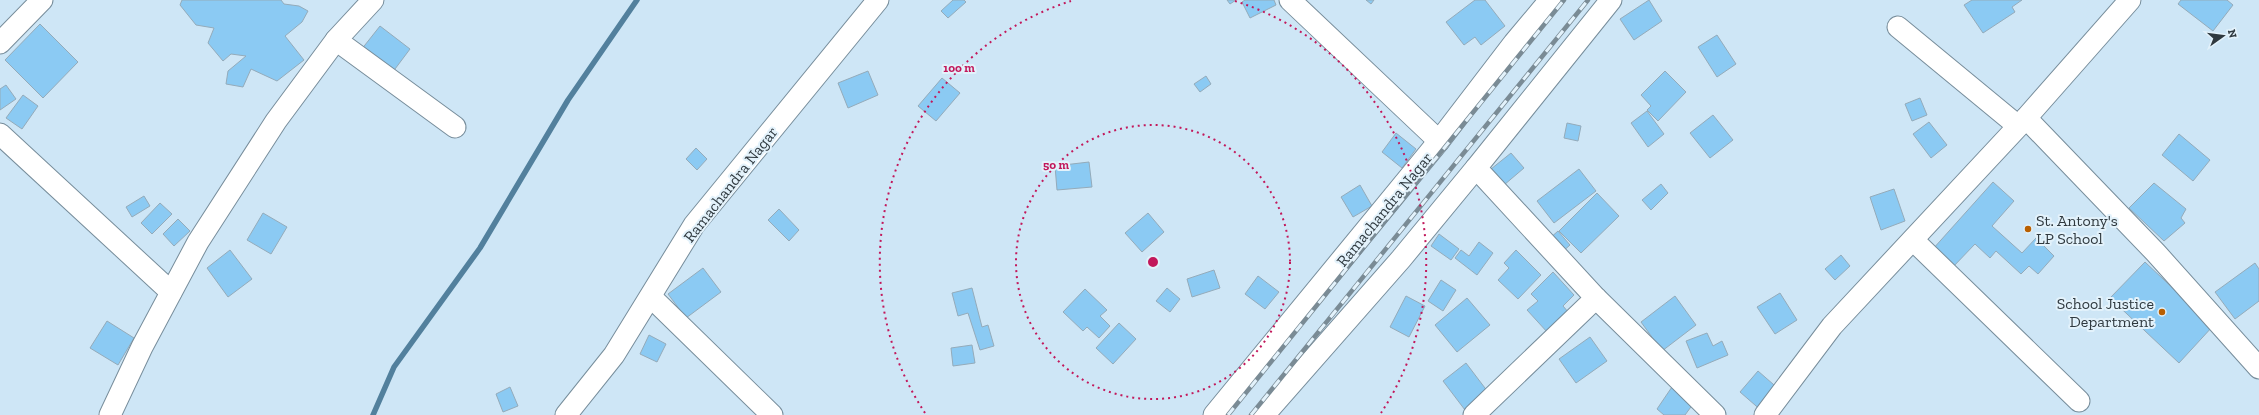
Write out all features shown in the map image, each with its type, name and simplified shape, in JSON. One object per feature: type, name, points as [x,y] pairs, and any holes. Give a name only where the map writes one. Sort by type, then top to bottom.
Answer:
[{"type":"street","points":[[0,44],[42,0]]},
{"type":"street","points":[[110,415],[171,292],[198,242],[276,121],[336,40],[373,0]]},
{"type":"street","name":"Ramachandra Nagar","points":[[566,415],[614,355],[694,225],[878,0]]},
{"type":"street","points":[[1290,0],[1439,141]]},
{"type":"street","name":"Ramachandra Nagar","points":[[1214,415],[1439,141],[1514,43],[1550,0]]},
{"type":"street","points":[[1264,415],[1401,259],[1612,0]]},
{"type":"street","points":[[1773,412],[1832,326],[2022,122],[2130,0]]},
{"type":"street","points":[[1898,26],[2022,122],[2156,253],[2259,368]]},
{"type":"street","points":[[336,40],[455,127]]},
{"type":"street","points":[[0,134],[171,292]]},
{"type":"street","points":[[1476,168],[1596,298],[1715,415]]},
{"type":"street","points":[[1913,240],[2078,401]]},
{"type":"street","points":[[651,297],[772,415]]},
{"type":"street","points":[[1474,415],[1596,298]]},
{"type":"building","points":[[182,0],[281,0],[284,4],[299,6],[308,11],[302,22],[285,36],[304,60],[277,81],[251,69],[243,87],[226,84],[228,71],[246,56],[231,54],[223,61],[208,43],[214,28],[196,25],[180,5]]},
{"type":"building","points":[[953,0],[964,0],[966,2],[948,18],[941,11]]},
{"type":"building","points":[[1227,0],[1236,0],[1230,4]]},
{"type":"building","points":[[1245,0],[1274,0],[1276,5],[1250,18],[1242,2]]},
{"type":"building","points":[[1366,0],[1374,0],[1371,4]]},
{"type":"building","points":[[1475,0],[1485,0],[1505,26],[1481,45],[1475,37],[1464,45],[1446,22]]},
{"type":"building","points":[[1649,0],[1662,21],[1634,40],[1620,19]]},
{"type":"building","points":[[1972,0],[2022,0],[2012,7],[2015,12],[1983,33],[1964,5]]},
{"type":"building","points":[[2181,0],[2227,0],[2233,5],[2213,31],[2178,4]]},
{"type":"building","points":[[40,24],[78,62],[43,98],[5,60]]},
{"type":"building","points":[[380,26],[410,49],[392,73],[361,50]]},
{"type":"building","points":[[1717,35],[1736,64],[1717,77],[1698,47]]},
{"type":"building","points":[[868,71],[878,95],[848,108],[838,83]]},
{"type":"building","points":[[1665,71],[1686,92],[1658,121],[1647,110],[1651,106],[1641,95]]},
{"type":"building","points":[[1206,76],[1211,84],[1200,92],[1194,84]]},
{"type":"building","points":[[942,78],[960,93],[936,121],[918,106]]},
{"type":"building","points":[[6,85],[16,99],[0,110],[0,89]]},
{"type":"building","points":[[23,95],[38,106],[22,129],[6,118]]},
{"type":"building","points":[[1920,98],[1927,115],[1912,121],[1905,104]]},
{"type":"building","points":[[1647,111],[1664,134],[1648,147],[1631,123]]},
{"type":"building","points":[[1713,115],[1733,140],[1710,158],[1690,133]]},
{"type":"building","points":[[1929,122],[1947,145],[1931,158],[1913,134]]},
{"type":"building","points":[[1567,123],[1581,126],[1578,141],[1564,138]]},
{"type":"building","points":[[1396,133],[1416,149],[1402,168],[1382,152]]},
{"type":"building","points":[[2179,134],[2210,160],[2193,181],[2162,155]]},
{"type":"building","points":[[696,148],[707,159],[697,170],[686,159]]},
{"type":"building","points":[[1511,153],[1524,168],[1504,185],[1491,169]]},
{"type":"building","points":[[1089,162],[1092,187],[1057,190],[1055,166]]},
{"type":"building","points":[[1579,169],[1596,191],[1554,223],[1537,201]]},
{"type":"building","name":"St. Antony's LP School","points":[[1993,182],[2014,201],[1992,226],[2022,253],[2036,238],[2054,256],[2038,274],[2029,266],[2021,274],[1996,251],[1990,258],[1975,244],[1952,268],[1932,250]]},
{"type":"building","points":[[2154,183],[2186,209],[2181,218],[2185,223],[2164,241],[2129,208]]},
{"type":"building","points":[[1661,184],[1668,193],[1651,210],[1642,200]]},
{"type":"building","points":[[1360,185],[1372,206],[1353,217],[1341,197]]},
{"type":"building","points":[[1894,189],[1905,221],[1881,230],[1870,197]]},
{"type":"building","points":[[1597,193],[1619,216],[1581,253],[1559,231]]},
{"type":"building","points":[[144,196],[150,206],[132,217],[126,207]]},
{"type":"building","points":[[160,203],[172,214],[152,234],[141,223]]},
{"type":"building","points":[[779,209],[799,230],[789,241],[768,220]]},
{"type":"building","points":[[263,213],[287,227],[271,254],[247,240]]},
{"type":"building","points":[[1148,213],[1164,232],[1142,252],[1125,233]]},
{"type":"building","points":[[178,219],[190,231],[174,246],[163,234]]},
{"type":"building","points":[[1558,231],[1570,245],[1561,253],[1549,239]]},
{"type":"building","points":[[1439,234],[1459,249],[1451,260],[1431,246]]},
{"type":"building","points":[[1479,242],[1493,253],[1477,275],[1455,258],[1461,250],[1469,256]]},
{"type":"building","points":[[230,250],[252,279],[228,297],[207,268]]},
{"type":"building","points":[[1516,250],[1541,275],[1518,299],[1498,280],[1509,268],[1504,263]]},
{"type":"building","points":[[1841,255],[1850,266],[1835,280],[1825,269]]},
{"type":"building","name":"School Justice Department","points":[[2145,262],[2213,326],[2179,363],[2110,298]]},
{"type":"building","points":[[2255,263],[2259,269],[2259,301],[2235,319],[2215,292]]},
{"type":"building","points":[[703,268],[721,292],[686,318],[668,294]]},
{"type":"building","points":[[1214,270],[1220,288],[1192,297],[1187,279]]},
{"type":"building","points":[[1553,272],[1574,295],[1563,306],[1569,313],[1548,333],[1527,310],[1538,301],[1531,294]]},
{"type":"building","points":[[1258,276],[1279,292],[1265,309],[1245,294]]},
{"type":"building","points":[[1441,280],[1456,290],[1443,311],[1428,301]]},
{"type":"building","points":[[972,288],[982,327],[988,325],[994,346],[980,350],[968,313],[958,316],[952,293]]},
{"type":"building","points":[[1167,288],[1180,299],[1170,312],[1156,301]]},
{"type":"building","points":[[1085,289],[1107,310],[1100,316],[1110,326],[1099,338],[1087,327],[1083,331],[1063,312]]},
{"type":"building","points":[[1780,293],[1797,320],[1775,334],[1757,307]]},
{"type":"building","points":[[1406,296],[1425,306],[1409,337],[1390,327]]},
{"type":"building","points":[[1675,296],[1696,325],[1662,351],[1641,322]]},
{"type":"building","points":[[1467,298],[1490,325],[1457,352],[1435,325]]},
{"type":"building","points":[[107,321],[134,338],[118,365],[90,348]]},
{"type":"building","points":[[1119,323],[1136,339],[1113,364],[1096,348]]},
{"type":"building","points":[[1707,333],[1713,346],[1722,341],[1728,355],[1697,368],[1686,341]]},
{"type":"building","points":[[649,335],[666,344],[657,362],[640,354]]},
{"type":"building","points":[[1590,337],[1607,361],[1576,383],[1559,359]]},
{"type":"building","points":[[972,345],[975,363],[953,366],[951,348]]},
{"type":"building","points":[[1466,363],[1488,392],[1465,410],[1443,381]]},
{"type":"building","points":[[1758,371],[1781,391],[1763,412],[1740,392]]},
{"type":"building","points":[[1674,384],[1696,400],[1685,415],[1664,415],[1657,409]]},
{"type":"building","points":[[510,387],[518,406],[503,412],[496,394]]},
{"type":"waterway","points":[[373,415],[394,367],[480,248],[568,100],[637,0]]},
{"type":"railway","points":[[1228,415],[1564,0]]},
{"type":"railway","points":[[1251,415],[1588,0]]},
{"type":"place","name":"St. Antony's LP School","points":[[2028,229]]},
{"type":"place","name":"School Justice Department","points":[[2162,312]]}]
